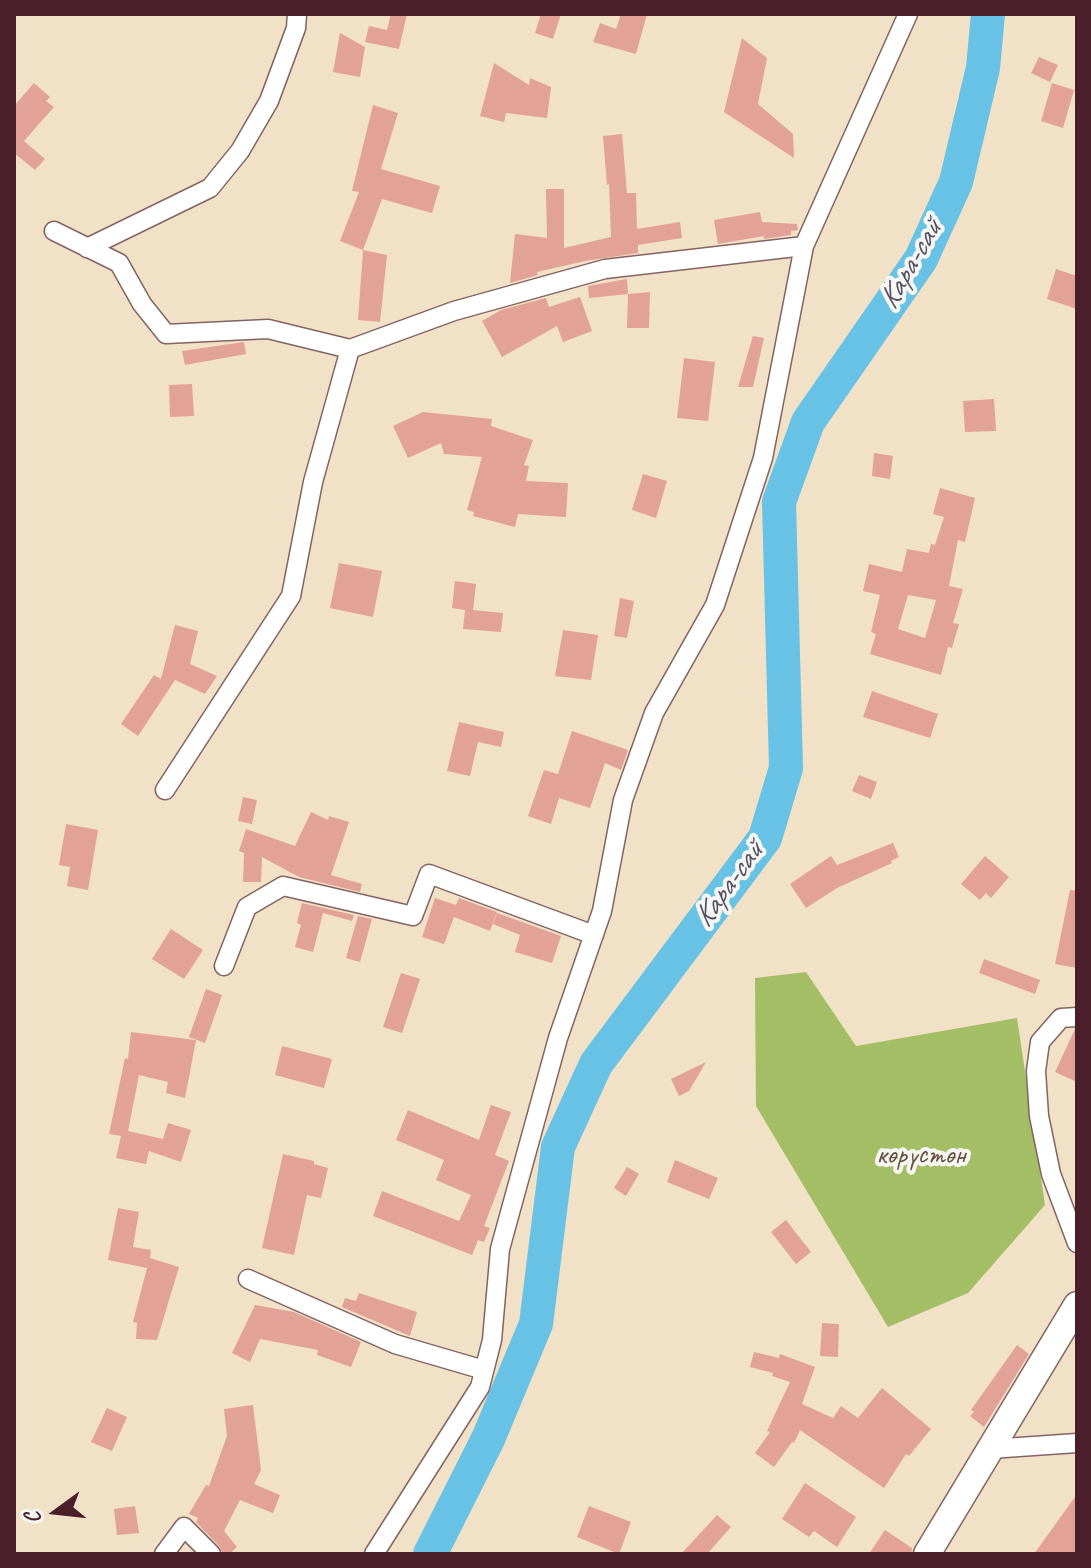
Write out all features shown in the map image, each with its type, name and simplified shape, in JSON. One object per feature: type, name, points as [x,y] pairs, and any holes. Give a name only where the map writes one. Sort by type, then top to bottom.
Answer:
[{"type":"main road","points":[[927,1554],[1077,1305]]},
{"type":"street","points":[[87,248],[210,188],[240,151],[269,101],[296,28],[297,14]]},
{"type":"street","points":[[374,1554],[480,1387],[492,1340],[500,1249],[558,1038],[602,911],[623,800],[654,713],[715,605],[763,458],[804,246],[908,14]]},
{"type":"street","points":[[54,231],[119,263],[142,304],[166,334],[268,329],[350,349],[454,311],[605,269],[804,246]]},
{"type":"street","points":[[165,790],[291,596],[313,482],[350,349]]},
{"type":"street","points":[[224,966],[247,907],[283,886],[413,916],[429,874],[594,935]]},
{"type":"street","points":[[1077,1017],[1061,1018],[1040,1042],[1036,1071],[1039,1116],[1051,1174],[1077,1243]]},
{"type":"street","points":[[248,1279],[395,1344],[484,1370]]},
{"type":"street","points":[[990,1449],[1077,1443]]},
{"type":"street","points":[[164,1554],[184,1527],[211,1554]]},
{"type":"green space","name":"көрүстөн","points":[[806,972],[856,1046],[1017,1018],[1045,1205],[968,1293],[888,1327],[756,1106],[755,978]]},
{"type":"building","points":[[391,14],[407,14],[399,49],[365,42],[369,26],[387,30]]},
{"type":"building","points":[[541,14],[561,14],[553,39],[535,33]]},
{"type":"building","points":[[621,14],[647,14],[636,54],[593,42],[600,23],[616,29]]},
{"type":"building","points":[[340,33],[365,47],[360,77],[333,72]]},
{"type":"building","points":[[742,38],[767,58],[758,104],[793,134],[794,158],[724,112]]},
{"type":"building","points":[[1039,57],[1058,65],[1050,82],[1031,73]]},
{"type":"building","points":[[494,63],[529,85],[530,78],[551,87],[547,118],[506,113],[504,122],[480,116]]},
{"type":"building","points":[[34,83],[50,97],[46,101],[54,107],[24,141],[45,159],[35,170],[14,153],[14,106]]},
{"type":"building","points":[[1052,83],[1074,90],[1063,128],[1041,121]]},
{"type":"building","points":[[373,105],[398,113],[381,169],[440,186],[432,213],[382,199],[363,250],[340,241],[359,192],[352,191]]},
{"type":"building","points":[[622,134],[627,193],[636,193],[637,229],[680,222],[682,238],[638,245],[638,253],[537,272],[538,275],[510,283],[515,234],[547,238],[546,189],[564,189],[564,248],[611,237],[603,136]]},
{"type":"building","points":[[760,212],[762,222],[797,224],[798,230],[791,231],[791,235],[718,244],[714,220]]},
{"type":"building","points":[[363,250],[387,255],[380,322],[358,320]]},
{"type":"building","points":[[1056,269],[1077,276],[1077,309],[1047,299]]},
{"type":"building","points":[[627,279],[628,294],[589,298],[588,286]]},
{"type":"building","points":[[650,292],[649,328],[627,328],[628,294]]},
{"type":"building","points":[[580,297],[592,331],[563,342],[557,326],[502,357],[482,321],[501,310],[546,298],[549,307]]},
{"type":"building","points":[[753,336],[764,338],[753,387],[738,387]]},
{"type":"building","points":[[244,342],[246,354],[185,365],[182,351]]},
{"type":"building","points":[[684,358],[715,362],[708,421],[677,418]]},
{"type":"building","points":[[192,384],[194,416],[170,417],[169,385]]},
{"type":"building","points":[[994,399],[996,431],[965,432],[963,401]]},
{"type":"building","points":[[423,412],[492,419],[491,426],[533,440],[524,465],[529,466],[526,481],[568,483],[566,517],[518,514],[515,527],[473,516],[474,512],[467,510],[482,457],[444,454],[441,443],[408,458],[393,426]]},
{"type":"building","points":[[874,453],[893,456],[890,479],[872,476]]},
{"type":"building","points":[[643,474],[667,481],[656,518],[632,510]]},
{"type":"building","points":[[940,488],[975,498],[965,542],[958,540],[949,586],[963,589],[953,623],[959,624],[952,648],[948,647],[941,675],[870,654],[876,634],[871,632],[880,595],[863,591],[869,564],[902,572],[907,549],[929,553],[931,544],[935,545],[944,517],[933,514]],"holes":[[[908,595],[936,600],[925,638],[898,629]]]},
{"type":"building","points":[[339,563],[382,571],[373,617],[330,608]]},
{"type":"building","points":[[455,581],[476,584],[473,610],[503,613],[501,632],[463,629],[465,610],[452,608]]},
{"type":"building","points":[[620,598],[634,601],[627,638],[614,636]]},
{"type":"building","points":[[175,625],[198,631],[190,664],[217,676],[205,694],[175,680],[138,736],[121,724],[154,675],[161,679]]},
{"type":"building","points":[[563,630],[598,635],[591,680],[555,676]]},
{"type":"building","points":[[872,691],[938,714],[930,738],[863,717]]},
{"type":"building","points":[[459,722],[504,732],[501,747],[478,742],[470,776],[447,771]]},
{"type":"building","points":[[572,731],[628,750],[621,770],[605,763],[590,808],[559,798],[551,824],[528,816],[544,770],[558,774]]},
{"type":"building","points":[[859,775],[877,782],[871,799],[852,791]]},
{"type":"building","points":[[243,797],[257,800],[252,824],[238,821]]},
{"type":"building","points":[[311,812],[328,820],[329,816],[349,822],[331,875],[362,884],[360,892],[299,877],[262,857],[261,882],[243,882],[244,853],[239,851],[246,829],[295,846]]},
{"type":"building","points":[[66,824],[98,830],[88,890],[67,886],[70,867],[59,865]]},
{"type":"building","points":[[893,843],[899,857],[892,863],[837,888],[806,908],[790,884],[831,856],[837,865]]},
{"type":"building","points":[[985,856],[1009,877],[991,898],[986,893],[980,900],[961,884]]},
{"type":"building","points":[[1070,890],[1077,891],[1077,968],[1055,964]]},
{"type":"building","points":[[435,898],[456,905],[459,898],[497,912],[490,931],[454,917],[444,944],[422,937]]},
{"type":"building","points":[[302,903],[354,915],[352,921],[323,913],[313,952],[295,947],[301,925],[297,923]]},
{"type":"building","points":[[497,913],[561,936],[552,963],[515,952],[520,935],[493,924]]},
{"type":"building","points":[[358,916],[372,919],[360,962],[346,958]]},
{"type":"building","points":[[171,929],[203,950],[184,979],[152,959]]},
{"type":"building","points":[[984,959],[1040,980],[1035,994],[979,973]]},
{"type":"building","points":[[401,973],[420,979],[402,1033],[383,1027]]},
{"type":"building","points":[[206,989],[222,995],[205,1043],[189,1037]]},
{"type":"building","points":[[1077,1029],[1077,1082],[1055,1072]]},
{"type":"building","points":[[131,1032],[196,1040],[185,1098],[166,1093],[168,1082],[139,1075],[128,1131],[163,1139],[168,1123],[191,1130],[181,1162],[149,1151],[146,1164],[116,1158],[121,1136],[109,1134],[125,1058],[128,1059]]},
{"type":"building","points":[[282,1046],[332,1059],[324,1088],[275,1075]]},
{"type":"building","points":[[706,1062],[689,1091],[679,1096],[671,1079]]},
{"type":"building","points":[[491,1105],[511,1112],[495,1155],[509,1161],[484,1226],[490,1228],[484,1242],[478,1240],[472,1255],[373,1216],[382,1191],[459,1221],[471,1195],[436,1180],[444,1160],[396,1140],[408,1110],[479,1140]]},
{"type":"building","points":[[283,1154],[314,1161],[314,1164],[328,1168],[321,1198],[307,1195],[294,1255],[262,1248]]},
{"type":"building","points":[[675,1160],[718,1178],[709,1199],[667,1182]]},
{"type":"building","points":[[627,1167],[639,1174],[626,1196],[614,1188]]},
{"type":"building","points":[[118,1208],[139,1212],[133,1247],[151,1250],[150,1258],[179,1267],[157,1340],[136,1339],[137,1323],[133,1322],[147,1268],[108,1260]]},
{"type":"building","points":[[786,1220],[811,1252],[796,1264],[771,1232]]},
{"type":"building","points":[[359,1293],[417,1312],[410,1336],[342,1307],[345,1298],[356,1301]]},
{"type":"building","points":[[255,1305],[294,1312],[361,1342],[351,1367],[317,1355],[318,1350],[260,1339],[250,1362],[232,1353]]},
{"type":"building","points":[[822,1323],[839,1324],[838,1357],[820,1356]]},
{"type":"building","points":[[1017,1345],[1029,1354],[984,1427],[970,1416],[974,1412],[971,1410]]},
{"type":"building","points":[[754,1352],[779,1358],[780,1354],[815,1367],[802,1404],[833,1418],[841,1406],[858,1418],[882,1388],[931,1429],[909,1456],[906,1454],[884,1488],[800,1430],[794,1443],[774,1467],[755,1453],[770,1432],[767,1431],[790,1382],[772,1376],[773,1373],[750,1367]]},
{"type":"building","points":[[253,1405],[261,1470],[254,1484],[280,1495],[273,1513],[240,1500],[224,1531],[237,1547],[229,1554],[223,1554],[196,1522],[198,1518],[189,1514],[206,1485],[209,1486],[227,1436],[224,1409]]},
{"type":"building","points":[[107,1408],[127,1417],[112,1451],[91,1442]]},
{"type":"building","points":[[805,1483],[856,1517],[837,1547],[814,1531],[809,1537],[782,1519]]},
{"type":"building","points":[[1077,1494],[1077,1554],[1034,1554]]},
{"type":"building","points":[[135,1506],[139,1533],[117,1535],[114,1509]]},
{"type":"building","points":[[589,1506],[631,1522],[619,1554],[577,1537]]},
{"type":"building","points":[[717,1515],[731,1527],[707,1554],[681,1554]]},
{"type":"building","points":[[885,1530],[912,1548],[911,1554],[869,1554]]},
{"type":"waterway","name":"Кара-сай","points":[[430,1554],[488,1439],[536,1324],[558,1147],[596,1064],[765,838],[786,768],[779,502],[808,422],[921,259],[956,182],[983,68],[988,14]]}]
